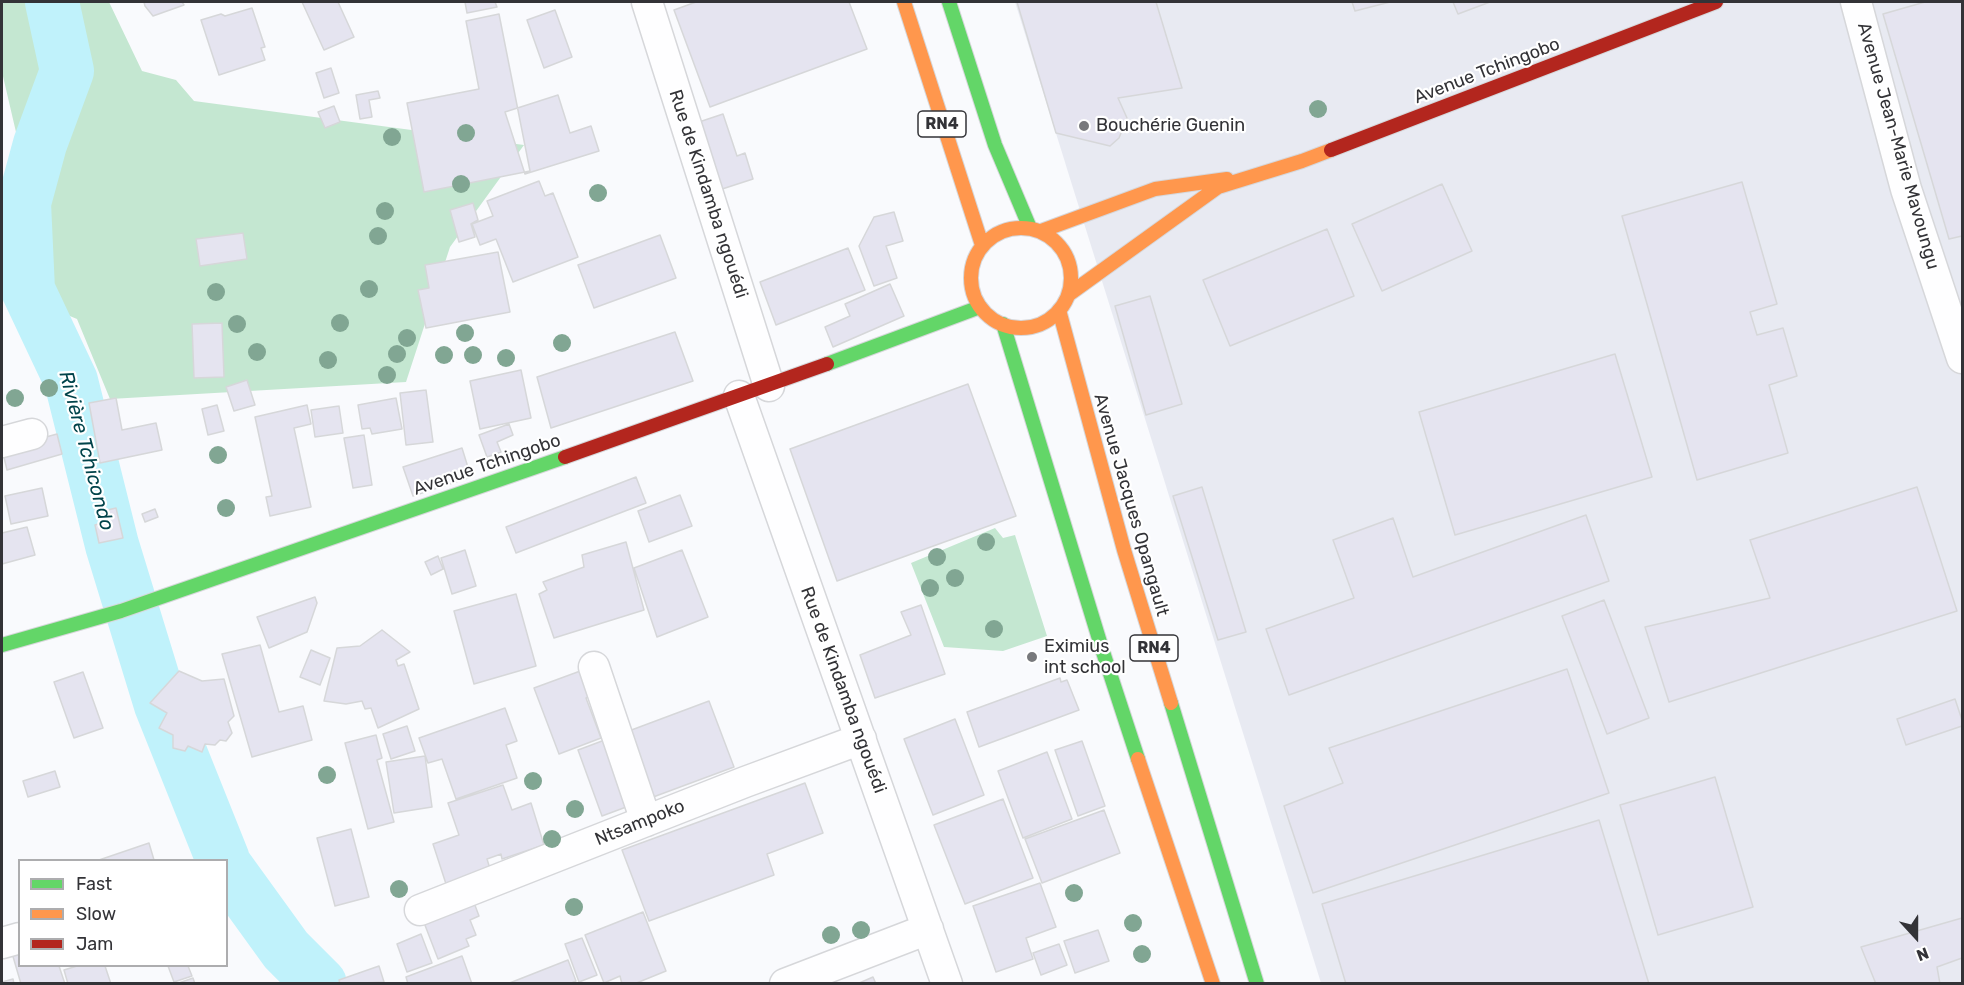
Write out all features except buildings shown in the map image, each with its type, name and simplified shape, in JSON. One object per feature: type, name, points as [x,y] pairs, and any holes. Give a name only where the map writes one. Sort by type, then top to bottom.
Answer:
[{"type":"main road","name":"RN4","points":[[904,2],[982,245]]},
{"type":"main road","name":"RN4","points":[[950,2],[995,145],[1036,230],[1061,247],[1071,270],[1068,294],[1059,310],[1047,320],[1033,326],[1018,328],[1003,324]]},
{"type":"main road","name":"Avenue Tchingobo","points":[[1068,294],[1218,187],[1270,172],[1716,2]]},
{"type":"main road","name":"Avenue Tchingobo","points":[[1036,230],[1155,189],[1270,172]]},
{"type":"main road","points":[[1003,324],[994,320],[980,307],[972,293],[970,276],[974,260],[982,245],[996,234],[1012,228],[1036,230]]},
{"type":"main road","name":"Avenue Tchingobo","points":[[2,645],[121,611],[769,386],[980,307]]},
{"type":"main road","name":"Avenue Jacques Opangault","points":[[1059,310],[1124,550],[1257,984]]},
{"type":"main road","name":"RN4","points":[[1003,324],[1103,652],[1213,984]]},
{"type":"street","name":"Rue de Kindamba ngouédi","points":[[647,2],[769,386]]},
{"type":"street","name":"Avenue Jean-Marie Mavoungu","points":[[1856,2],[1906,189],[1962,358]]},
{"type":"street","name":"Rue de Kindamba ngouédi","points":[[740,396],[947,984]]},
{"type":"street","points":[[2,442],[32,434]]},
{"type":"street","points":[[594,667],[646,821]]},
{"type":"street","name":"Ntsampoko","points":[[420,910],[861,739]]},
{"type":"street","points":[[785,984],[928,929]]},
{"type":"street","points":[[2,943],[18,939]]},
{"type":"shaded area","points":[[1015,2],[1962,2],[1962,983],[1321,983]]},
{"type":"green space","points":[[2,2],[109,2],[142,71],[176,80],[194,101],[524,145],[450,247],[406,382],[110,399],[77,319],[15,293],[15,209],[19,145],[2,72]]},
{"type":"green space","points":[[995,528],[1003,538],[1015,535],[1047,636],[1003,651],[944,647],[911,563]]},
{"type":"waterway","name":"Rivière Tchicondo","points":[[52,2],[67,71],[40,144],[24,203],[28,290],[71,381],[112,545],[161,705],[223,859]]},
{"type":"waterway","name":"Rivière Tchicondo","points":[[228,870],[286,950],[320,984]]},
{"type":"traffic: fast","points":[[949,2],[995,145],[1030,228]]},
{"type":"traffic: fast","points":[[827,364],[980,307]]},
{"type":"traffic: fast","points":[[1003,324],[1138,759]]},
{"type":"traffic: fast","points":[[2,645],[121,611],[565,457]]},
{"type":"traffic: fast","points":[[1171,703],[1257,984]]},
{"type":"traffic: slow","points":[[904,2],[982,245]]},
{"type":"traffic: slow","points":[[1068,295],[1218,187],[1331,150]]},
{"type":"traffic: slow","points":[[1041,231],[1155,189],[1227,179]]},
{"type":"traffic: slow","points":[[1021,228],[1040,232],[1056,243],[1067,259],[1071,278],[1067,297],[1056,313],[1040,324],[1021,328],[1002,324],[986,313],[975,297],[971,278],[975,259],[986,243],[1002,232],[1021,228]]},
{"type":"traffic: slow","points":[[1059,310],[1124,550],[1171,703]]},
{"type":"traffic: slow","points":[[1138,759],[1213,984]]},
{"type":"traffic: jam","points":[[1331,150],[1716,2]]},
{"type":"traffic: jam","points":[[565,457],[827,364]]},
{"type":"place","name":"Bouchérie Guenin","points":[[1084,126]]},
{"type":"place","name":"Eximius int school","points":[[1032,657]]}]
